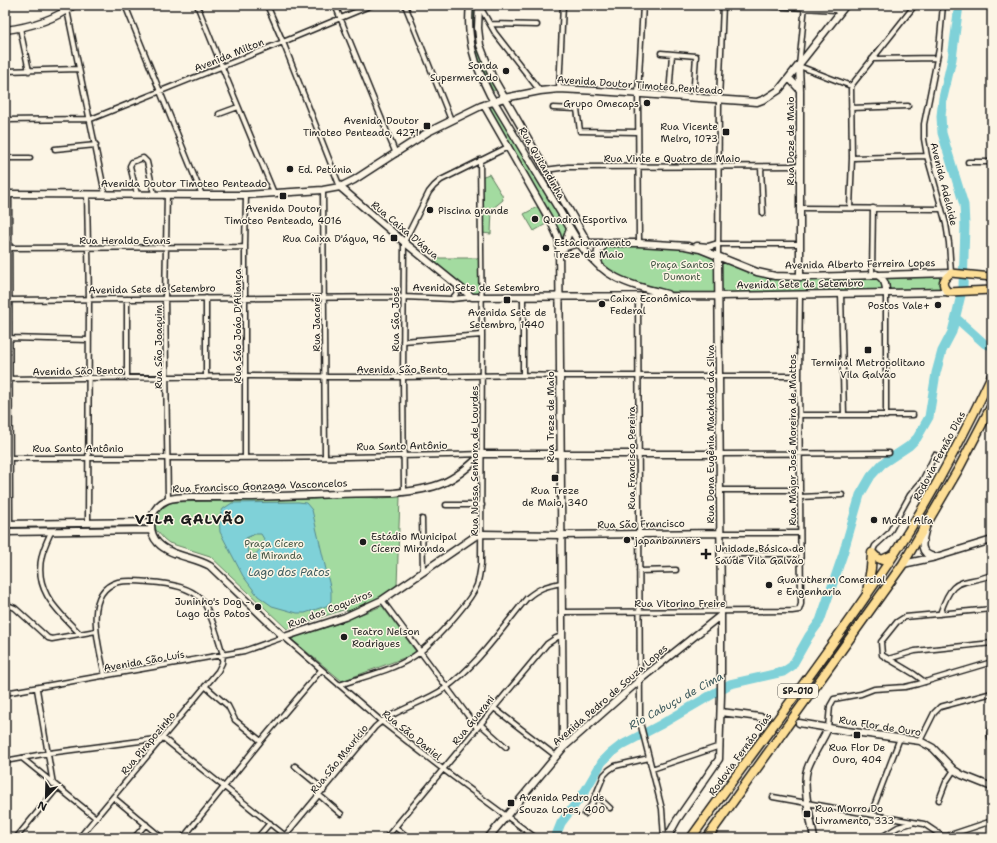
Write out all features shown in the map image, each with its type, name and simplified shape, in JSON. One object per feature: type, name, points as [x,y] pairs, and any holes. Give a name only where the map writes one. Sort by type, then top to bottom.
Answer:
[{"type":"highway","name":"Rodovia Fernão Dias","points":[[691,838],[894,555],[947,466],[992,376]]},
{"type":"highway","name":"Rodovia Fernão Dias","points":[[707,838],[903,564],[958,470],[992,405]]},
{"type":"highway","points":[[872,553],[882,560],[894,555]]},
{"type":"highway","points":[[866,596],[872,553]]},
{"type":"main road","points":[[5,30],[20,28],[52,18],[74,5]]},
{"type":"main road","name":"Rua Quitandinha","points":[[470,5],[470,43],[478,69],[494,102],[586,254],[601,269],[618,279],[634,286],[676,296]]},
{"type":"main road","name":"Rua Quitandinha","points":[[479,5],[478,28],[480,45],[492,76],[588,243]]},
{"type":"main road","name":"Avenida Doutor Timoteo Penteado","points":[[7,194],[246,195],[323,190],[340,187],[396,154],[428,132],[451,120],[484,105],[504,98],[540,91],[559,89],[756,102],[771,96],[779,90],[846,5]]},
{"type":"main road","name":"Rua Doze de Maio","points":[[799,66],[800,277]]},
{"type":"main road","points":[[789,78],[800,90]]},
{"type":"main road","name":"Rua Treze de Maio","points":[[484,105],[558,235],[561,250],[559,297],[563,748]]},
{"type":"main road","name":"Rua Caixa D'água","points":[[340,187],[472,298]]},
{"type":"main road","points":[[561,250],[570,229]]},
{"type":"main road","points":[[561,250],[579,243],[639,243],[708,247],[718,244]]},
{"type":"main road","points":[[601,269],[597,254],[600,248],[607,243]]},
{"type":"main road","name":"Avenida Alberto Ferreira Lopes","points":[[684,246],[700,249],[761,274],[775,276],[800,277],[952,273],[992,277]]},
{"type":"main road","name":"Rua Dona Eugênia Machado da Silva","points":[[667,838],[677,820],[718,762],[720,755],[721,533],[718,256]]},
{"type":"main road","points":[[952,273],[943,281],[943,286],[950,292],[992,290]]},
{"type":"main road","points":[[874,274],[884,280],[886,292]]},
{"type":"main road","name":"Avenida Sete de Setembro","points":[[472,298],[522,296],[719,296],[950,292]]},
{"type":"main road","name":"Rua Santo Antônio","points":[[482,454],[720,454]]},
{"type":"main road","name":"Rua Francisco Gonzaga Vasconcelos","points":[[151,530],[153,514],[158,507],[168,500],[182,497],[262,497],[404,492],[431,488],[444,483],[456,477],[468,468],[482,454]]},
{"type":"main road","points":[[928,520],[923,540],[923,549],[928,555],[936,557]]},
{"type":"main road","points":[[142,522],[144,526],[142,530]]},
{"type":"main road","points":[[7,524],[151,522]]},
{"type":"main road","points":[[5,532],[151,530],[158,543],[165,548],[210,566],[284,637]]},
{"type":"main road","name":"Rua São Francisco","points":[[482,534],[561,535],[721,533]]},
{"type":"main road","name":"Rua dos Coqueiros","points":[[284,637],[345,617],[382,600],[474,537],[482,534]]},
{"type":"main road","points":[[903,564],[936,557],[992,540]]},
{"type":"main road","name":"Avenida Pedro de Souza Lopes","points":[[488,838],[563,748],[641,679],[721,613]]},
{"type":"main road","points":[[721,712],[767,718]]},
{"type":"main road","name":"Rua Flor de Ouro","points":[[799,723],[920,741],[933,748],[954,770],[992,787]]},
{"type":"main road","points":[[814,838],[805,780],[806,772],[828,728]]},
{"type":"street","points":[[125,5],[202,195]]},
{"type":"street","points":[[197,5],[274,193]]},
{"type":"street","points":[[267,5],[340,187]]},
{"type":"street","points":[[334,5],[396,154]]},
{"type":"street","name":"Avenida Milton","points":[[91,119],[161,92],[372,5]]},
{"type":"street","points":[[405,5],[451,120]]},
{"type":"street","points":[[479,5],[495,33],[540,91]]},
{"type":"street","points":[[559,89],[563,5]]},
{"type":"street","points":[[639,243],[637,132],[643,5]]},
{"type":"street","points":[[718,256],[719,100],[723,5]]},
{"type":"street","points":[[759,5],[805,6],[834,10],[840,13]]},
{"type":"street","points":[[850,208],[852,158],[851,86],[914,5]]},
{"type":"street","name":"Avenida Adelaide","points":[[943,5],[942,26],[937,58],[924,124],[926,156],[942,209],[949,243],[952,273]]},
{"type":"street","name":"Rua Doze de Maio","points":[[799,66],[805,6]]},
{"type":"street","points":[[67,10],[91,119],[105,194]]},
{"type":"street","points":[[490,24],[536,25]]},
{"type":"street","points":[[20,28],[29,71]]},
{"type":"street","points":[[661,53],[696,56],[692,98]]},
{"type":"street","points":[[669,96],[672,54]]},
{"type":"street","points":[[872,59],[937,58]]},
{"type":"street","points":[[799,66],[851,86]]},
{"type":"street","points":[[5,72],[79,69]]},
{"type":"street","points":[[851,108],[908,106]]},
{"type":"street","points":[[219,114],[238,107]]},
{"type":"street","points":[[553,108],[577,109],[578,128],[581,132],[637,132]]},
{"type":"street","points":[[5,120],[91,119]]},
{"type":"street","points":[[55,149],[96,145]]},
{"type":"street","points":[[404,242],[429,192],[434,186],[441,180],[508,147]]},
{"type":"street","points":[[852,158],[926,156]]},
{"type":"street","points":[[5,158],[30,158]]},
{"type":"street","points":[[137,194],[130,166],[132,162],[143,158],[147,162],[154,194]]},
{"type":"street","name":"Rua Nossa Senhora de Lourdes","points":[[339,685],[397,665],[421,652],[446,627],[476,587],[481,564],[482,534],[482,297],[480,160]]},
{"type":"street","points":[[968,162],[992,162]]},
{"type":"street","name":"Rua Vinte e Quatro de Maio","points":[[545,170],[568,167],[800,166]]},
{"type":"street","points":[[762,167],[763,213]]},
{"type":"street","name":"Rua Jacareí","points":[[323,190],[325,456]]},
{"type":"street","points":[[7,194],[7,300],[9,338],[7,379],[7,524]]},
{"type":"street","points":[[87,194],[89,300],[88,523]]},
{"type":"street","name":"Rua São Joaquim","points":[[167,194],[165,298],[168,500]]},
{"type":"street","name":"Rua Sáo Joáo D'Aliança","points":[[245,457],[246,195]]},
{"type":"street","points":[[800,208],[942,209]]},
{"type":"street","points":[[873,208],[874,274]]},
{"type":"street","name":"Rua São José","points":[[404,242],[402,377],[404,492]]},
{"type":"street","points":[[718,244],[799,244]]},
{"type":"street","name":"Rua Heraldo Evans","points":[[7,248],[245,247]]},
{"type":"street","points":[[452,299],[456,294],[458,287]]},
{"type":"street","points":[[886,292],[886,416]]},
{"type":"street","name":"Rua Major José Moreira de Mattos","points":[[799,610],[801,604],[799,415],[800,294]]},
{"type":"street","points":[[841,294],[844,415]]},
{"type":"street","points":[[522,296],[523,375]]},
{"type":"street","name":"Rua Francisco Pereira","points":[[638,296],[641,726],[662,809],[664,838]]},
{"type":"street","name":"Avenida Sete de Setembro","points":[[7,300],[165,298],[472,298]]},
{"type":"street","points":[[206,298],[206,377]]},
{"type":"street","points":[[127,299],[127,378]]},
{"type":"street","points":[[403,341],[482,335]]},
{"type":"street","points":[[9,338],[88,340]]},
{"type":"street","name":"Avenida São Bento","points":[[7,379],[245,376],[799,376]]},
{"type":"street","points":[[799,415],[913,415]]},
{"type":"street","name":"Rua Santo Antônio","points":[[720,454],[889,453]]},
{"type":"street","name":"Rua Santo Antônio","points":[[7,458],[167,459],[482,454]]},
{"type":"street","points":[[872,553],[875,546],[889,533],[910,495],[922,480],[935,455]]},
{"type":"street","points":[[720,490],[800,490]]},
{"type":"street","points":[[800,497],[842,495]]},
{"type":"street","points":[[446,506],[482,505]]},
{"type":"street","points":[[422,519],[423,573]]},
{"type":"street","points":[[51,532],[43,549],[40,562],[44,592],[52,604],[80,634]]},
{"type":"street","name":"Rua São Francisco","points":[[721,533],[800,534]]},
{"type":"street","points":[[721,554],[800,554]]},
{"type":"street","points":[[639,571],[676,570]]},
{"type":"street","points":[[940,614],[948,594],[954,586],[969,580],[992,575]]},
{"type":"street","points":[[106,676],[96,631],[96,609],[100,596],[110,585],[118,582],[156,582],[168,584],[187,590],[201,599],[206,606],[223,655]]},
{"type":"street","name":"Rua São Maurício","points":[[285,837],[374,727],[381,721],[426,700],[446,687],[472,664],[527,598],[536,590],[544,586],[561,583]]},
{"type":"street","points":[[382,600],[446,687],[478,726],[506,747]]},
{"type":"street","points":[[5,604],[14,608],[48,638],[52,639],[96,631]]},
{"type":"street","points":[[925,682],[881,653],[881,642],[899,620],[905,617],[992,609]]},
{"type":"street","name":"Rua Vitorino Freire","points":[[562,612],[640,611],[721,613],[799,610]]},
{"type":"street","name":"Rua Guarani","points":[[386,838],[444,770],[478,726],[547,644],[561,636]]},
{"type":"street","name":"Avenida São Luís","points":[[5,694],[223,655],[284,637]]},
{"type":"street","name":"Rua São Daniel","points":[[284,637],[381,721],[536,838]]},
{"type":"street","points":[[888,659],[915,652],[992,643]]},
{"type":"street","name":"Rua Pirapozinho","points":[[79,838],[218,671],[222,663],[223,655]]},
{"type":"street","points":[[828,728],[830,706],[834,699],[861,694],[874,689],[905,687],[992,662]]},
{"type":"street","points":[[184,838],[261,741],[321,670]]},
{"type":"street","points":[[205,686],[226,703],[235,720],[261,741]]},
{"type":"street","points":[[36,689],[53,784]]},
{"type":"street","points":[[920,741],[934,713],[940,707],[992,693]]},
{"type":"street","points":[[494,708],[556,756]]},
{"type":"street","points":[[992,726],[989,733],[992,741]]},
{"type":"street","points":[[5,761],[48,753],[163,738],[270,823],[285,837]]},
{"type":"street","points":[[871,814],[900,738]]},
{"type":"street","points":[[652,769],[720,746]]},
{"type":"street","points":[[22,758],[96,818]]},
{"type":"street","points":[[585,814],[592,804],[604,775],[609,770],[615,766],[649,758]]},
{"type":"street","points":[[295,766],[324,790]]},
{"type":"street","points":[[939,800],[946,782],[954,770]]},
{"type":"street","points":[[16,838],[58,787]]},
{"type":"street","points":[[319,795],[341,814]]},
{"type":"street","points":[[596,795],[610,808]]},
{"type":"street","points":[[113,797],[162,838]]},
{"type":"street","points":[[773,797],[808,802],[924,824],[942,836],[947,836],[992,821]]},
{"type":"street","points":[[880,838],[898,827],[915,822]]},
{"type":"street","points":[[257,838],[270,823]]},
{"type":"street","points":[[134,838],[146,824]]},
{"type":"street","points":[[396,827],[408,838]]},
{"type":"green space","points":[[472,5],[478,5],[476,30],[497,89],[493,91],[475,51],[471,31]]},
{"type":"green space","points":[[496,105],[569,229],[564,242],[488,110]]},
{"type":"green space","points":[[489,174],[502,195],[503,200],[492,209],[491,234],[482,233],[481,177]]},
{"type":"green space","name":"Quadra Esportiva","points":[[537,207],[546,224],[534,231],[524,214]]},
{"type":"green space","name":"Praça Santos Dumont","points":[[617,245],[663,246],[694,250],[770,278],[818,280],[944,275],[942,290],[709,293],[670,292],[632,281],[609,271],[602,263],[599,254],[607,247]]},
{"type":"green space","points":[[436,258],[481,258],[481,294],[471,295],[432,264]]},
{"type":"green space","name":"Praça Cícero de Miranda","points":[[356,496],[377,498],[400,497],[397,586],[364,606],[356,609],[343,610],[287,629],[210,556],[169,543],[156,530],[155,524],[159,511],[171,502],[313,499]]},
{"type":"green space","points":[[143,524],[143,528],[5,530],[5,526]]},
{"type":"green space","points":[[382,606],[417,653],[342,681],[290,638],[331,626]]},
{"type":"water","name":"Lago dos Patos","points":[[232,503],[306,503],[312,510],[331,591],[331,601],[326,606],[305,613],[297,613],[272,606],[258,596],[243,576],[220,532],[219,517],[223,509]],"holes":[[[255,534],[261,534],[264,539],[261,547],[257,553],[252,555],[249,553],[245,541],[246,538]]]},
{"type":"waterway","name":"Rio Cabuçu de Cima","points":[[555,838],[561,823],[585,791],[602,762],[620,746],[660,725],[730,684],[783,672],[792,666],[809,636],[820,621],[843,554],[860,495],[871,476],[882,464],[909,446],[917,438],[929,417],[936,373],[942,351],[952,332],[963,287],[965,226],[964,205],[942,133],[941,116],[943,98],[952,59],[959,5]]},
{"type":"waterway","points":[[956,318],[985,344],[992,346]]},
{"type":"tunnel","points":[[767,718],[799,723]]},
{"type":"place","name":"Sonda Supermercado","points":[[506,71]]},
{"type":"place","name":"Grupo Omecaps","points":[[647,103]]},
{"type":"place","name":"Avenida Doutor Timoteo Penteado, 4271","points":[[427,126]]},
{"type":"place","name":"Rua Vicente Melro, 1073","points":[[726,132]]},
{"type":"place","name":"Ed. Petúnia","points":[[290,169]]},
{"type":"place","name":"Avenida Doutor Timoteo Penteado, 4016","points":[[283,196]]},
{"type":"place","name":"Piscina grande","points":[[430,210]]},
{"type":"place","name":"Quadra Esportiva","points":[[535,219]]},
{"type":"place","name":"Rua Caixa D'água, 96","points":[[394,238]]},
{"type":"place","name":"Estacionamento Treze de Maio","points":[[546,248]]},
{"type":"place","name":"Avenida Sete de Setembro, 1440","points":[[507,300]]},
{"type":"place","name":"Caixa Econômica Federal","points":[[602,304]]},
{"type":"place","name":"Postos Vale+","points":[[938,305]]},
{"type":"place","name":"Terminal Metropolitano Vila Galvão","points":[[868,350]]},
{"type":"place","name":"Rua Treze de Maio, 340","points":[[555,478]]},
{"type":"place","name":"Motel Alfa","points":[[874,520]]},
{"type":"place","name":"japanbanners","points":[[627,540]]},
{"type":"place","name":"Estádio Municipal Cícero Miranda","points":[[363,542]]},
{"type":"place","name":"Unidade Básica de Saúde Vila Galvão","points":[[706,554]]},
{"type":"place","name":"Guarutherm Comercial e Engenharia","points":[[769,585]]},
{"type":"place","name":"Juninho's Dog - Lago dos Patos","points":[[258,607]]},
{"type":"place","name":"Teatro Nelson Rodrigues","points":[[344,637]]},
{"type":"place","name":"Rua Flor De Ouro, 404","points":[[857,735]]},
{"type":"place","name":"Avenida Pedro de Souza Lopes, 400","points":[[511,803]]},
{"type":"place","name":"Rua Morro Do Livramento, 333","points":[[807,814]]},
{"type":"district","name":"VILA GALVÃO","points":[[190,519]]}]
